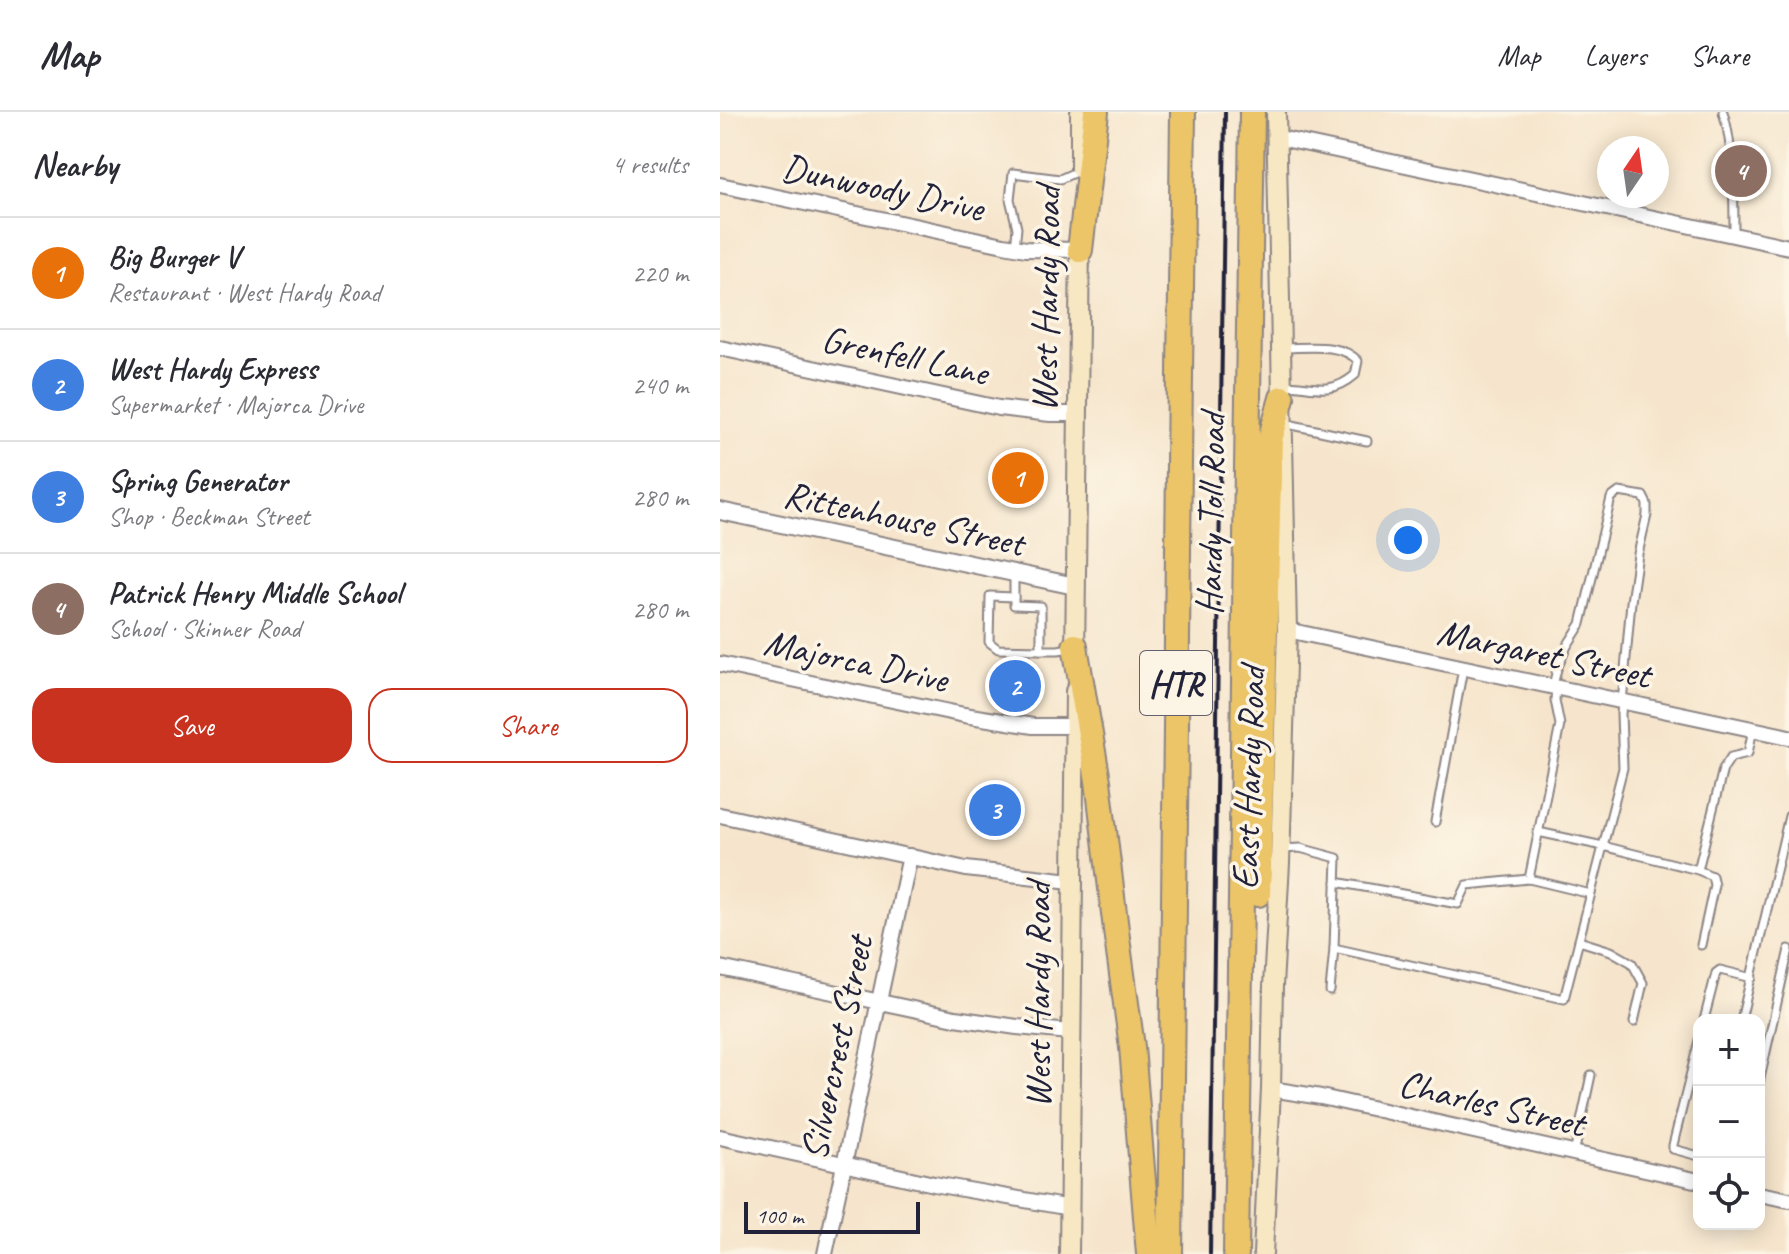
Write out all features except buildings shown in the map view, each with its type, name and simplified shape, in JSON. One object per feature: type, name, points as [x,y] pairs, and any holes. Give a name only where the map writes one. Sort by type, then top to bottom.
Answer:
[{"type":"highway","points":[[1080,250],[1096,112]]},
{"type":"highway","name":"Hardy Toll Road","points":[[1170,1254],[1183,112]]},
{"type":"highway","name":"Hardy Toll Road","points":[[1236,1254],[1252,112]]},
{"type":"highway","points":[[1236,1183],[1253,1092],[1270,440],[1282,402]]},
{"type":"highway","points":[[1075,646],[1098,781],[1132,1047],[1149,1254]]},
{"type":"main road","name":"West Hardy Road","points":[[1069,1254],[1080,112]]},
{"type":"main road","name":"East Hardy Road","points":[[1263,1254],[1287,630],[1276,112]]},
{"type":"street","points":[[1275,137],[1789,247]]},
{"type":"street","name":"Dunwoody Drive","points":[[720,185],[1015,247],[1080,250]]},
{"type":"street","name":"Grenfell Lane","points":[[720,348],[999,408],[1077,414]]},
{"type":"street","name":"Rittenhouse Street","points":[[720,511],[1075,586]]},
{"type":"street","name":"Margaret Street","points":[[1287,630],[1789,737]]},
{"type":"street","name":"Majorca Drive","points":[[720,664],[964,715],[1033,726],[1074,726]]},
{"type":"street","points":[[720,815],[994,873],[1071,881]]},
{"type":"street","name":"Silvercrest Street","points":[[825,1254],[910,856]]},
{"type":"street","points":[[720,968],[983,1023],[1070,1032]]},
{"type":"street","name":"Charles Street","points":[[1271,1089],[1321,1097],[1693,1179]]},
{"type":"street","points":[[720,1137],[934,1184],[1070,1208]]},
{"type":"street","points":[[1765,1195],[1789,1200]]},
{"type":"lane","points":[[1723,112],[1728,128],[1734,235]]},
{"type":"lane","points":[[1015,247],[1017,228],[1010,199],[1013,173],[1060,179],[1080,170]]},
{"type":"lane","points":[[1280,348],[1340,350],[1350,353],[1358,361],[1355,375],[1350,380],[1320,390],[1296,385],[1282,402],[1367,441]]},
{"type":"lane","points":[[1334,948],[1564,999],[1623,768],[1621,714],[1631,602],[1647,515],[1643,496],[1619,492],[1611,498],[1581,624],[1557,669],[1554,688],[1560,725],[1529,879]]},
{"type":"lane","points":[[1014,574],[1014,605],[1041,606],[1041,650]]},
{"type":"lane","points":[[1014,597],[990,596],[989,642],[998,649],[1058,650],[1075,646]]},
{"type":"lane","points":[[1435,822],[1463,668]]},
{"type":"lane","points":[[1698,870],[1723,769],[1731,757],[1748,753],[1753,729]]},
{"type":"lane","points":[[1743,1014],[1789,816]]},
{"type":"lane","points":[[1538,832],[1712,876],[1714,885],[1701,945]]},
{"type":"lane","points":[[1280,849],[1300,848],[1337,858],[1330,991]]},
{"type":"lane","points":[[1336,882],[1458,904],[1467,885],[1529,879],[1591,894]]},
{"type":"lane","points":[[1579,941],[1611,951],[1632,963],[1643,983],[1634,1022]]},
{"type":"lane","points":[[1765,1056],[1789,949]]},
{"type":"lane","points":[[1706,1014],[1716,973],[1720,970],[1752,978]]},
{"type":"lane","points":[[1693,1064],[1673,1149],[1693,1154]]},
{"type":"lane","points":[[1574,1154],[1591,1075]]},
{"type":"railway","points":[[1210,1254],[1225,112]]},
{"type":"place","name":"Patrick Henry Middle School","points":[[1741,171]]},
{"type":"place","name":"Big Burger V","points":[[1018,478]]},
{"type":"place","name":"West Hardy Express","points":[[1015,686]]},
{"type":"place","name":"Spring Generator","points":[[995,810]]}]
